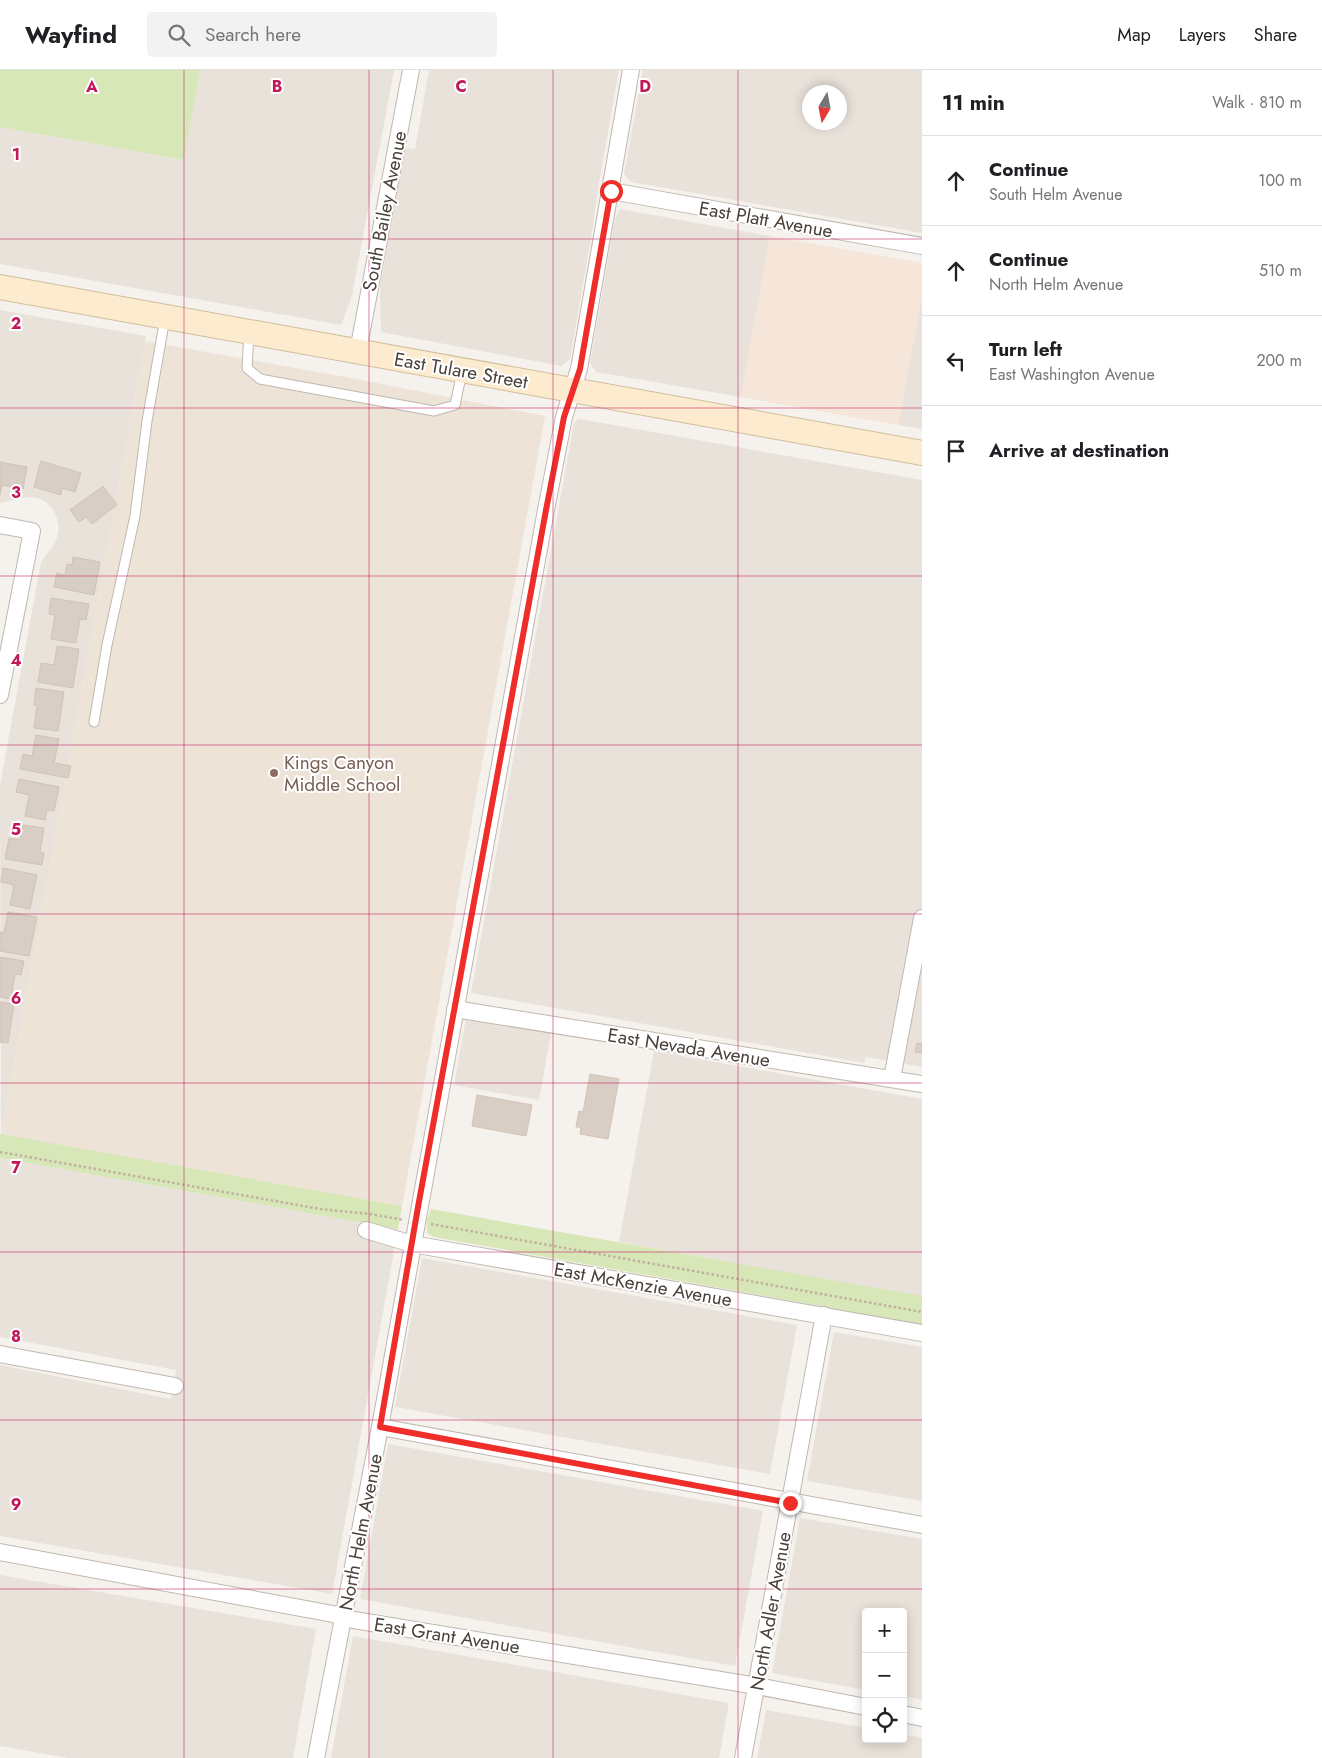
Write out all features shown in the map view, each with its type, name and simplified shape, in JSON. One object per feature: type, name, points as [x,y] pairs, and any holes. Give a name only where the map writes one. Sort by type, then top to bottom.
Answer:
[{"type":"main road","name":"East Tulare Street","points":[[0,287],[922,453]]},
{"type":"street","name":"South Bailey Avenue","points":[[358,352],[411,70]]},
{"type":"street","name":"North Helm Avenue","points":[[316,1758],[380,1427],[553,473],[564,417],[580,369],[631,70]]},
{"type":"street","name":"East Platt Avenue","points":[[611,191],[922,246]]},
{"type":"street","points":[[0,525],[32,531],[0,695]]},
{"type":"street","points":[[892,1079],[922,918]]},
{"type":"street","name":"East Nevada Avenue","points":[[455,1009],[922,1084]]},
{"type":"street","name":"East McKenzie Avenue","points":[[366,1230],[412,1244],[922,1333]]},
{"type":"street","name":"North Adler Avenue","points":[[743,1758],[824,1315]]},
{"type":"street","points":[[0,1354],[174,1386]]},
{"type":"street","points":[[380,1427],[790,1503],[922,1525]]},
{"type":"street","name":"East Grant Avenue","points":[[0,1552],[344,1617],[757,1686],[862,1706]]},
{"type":"street","points":[[907,1715],[922,1718]]},
{"type":"lane","points":[[94,722],[107,645],[135,516],[147,421],[165,317]]},
{"type":"lane","points":[[249,332],[247,368],[260,379],[434,411],[455,405],[463,370]]},
{"type":"path","points":[[0,1152],[320,1209],[370,1214],[922,1312]]},
{"type":"shaded area","points":[[200,70],[394,70],[352,296],[341,325],[0,264],[0,127],[184,160]]},
{"type":"shaded area","points":[[429,70],[619,70],[570,359],[561,366],[381,332],[380,286],[405,148],[415,149]]},
{"type":"shaded area","points":[[643,70],[922,70],[922,233],[631,182],[624,174]]},
{"type":"shaded area","points":[[620,209],[770,236],[741,397],[596,372],[590,363],[615,219]]},
{"type":"shaded area","points":[[770,236],[922,263],[922,295],[898,425],[741,397]]},
{"type":"shaded area","points":[[922,295],[922,429],[898,425]]},
{"type":"shaded area","points":[[0,310],[146,336],[1,1135],[0,785],[41,562],[53,546],[59,528],[53,509],[46,502],[37,498],[27,497],[0,503]]},
{"type":"shaded area","name":"Kings Canyon Middle School","points":[[145,341],[351,378],[545,416],[402,1206],[1,1135]]},
{"type":"shaded area","points":[[580,419],[922,480],[922,1067],[866,1057],[864,1063],[471,993],[574,423]]},
{"type":"shaded area","points":[[466,1018],[551,1033],[539,1100],[454,1085]]},
{"type":"shaded area","points":[[654,1051],[922,1099],[922,1297],[619,1242]]},
{"type":"shaded area","points":[[0,1158],[398,1229],[332,1594],[0,1536],[0,1365],[171,1399],[176,1370],[0,1337]]},
{"type":"shaded area","points":[[422,1258],[797,1325],[770,1474],[395,1407]]},
{"type":"shaded area","points":[[834,1332],[922,1347],[922,1501],[807,1481]]},
{"type":"shaded area","points":[[388,1444],[763,1511],[735,1666],[360,1599]]},
{"type":"shaded area","points":[[800,1518],[922,1539],[922,1700],[907,1697],[907,1608],[862,1608],[862,1689],[772,1673]]},
{"type":"shaded area","points":[[0,1575],[316,1629],[293,1758],[68,1758],[0,1746]]},
{"type":"shaded area","points":[[353,1636],[729,1703],[719,1758],[331,1758]]},
{"type":"shaded area","points":[[766,1710],[862,1727],[862,1743],[907,1743],[907,1735],[922,1738],[922,1758],[757,1758]]},
{"type":"green space","points":[[0,70],[200,70],[184,160],[0,127]]},
{"type":"green space","points":[[0,1134],[402,1206],[398,1229],[0,1158]]},
{"type":"green space","points":[[431,1209],[922,1296],[922,1324],[434,1237],[427,1233],[427,1220]]},
{"type":"building","points":[[41,461],[81,473],[75,492],[62,488],[61,495],[34,487]]},
{"type":"building","points":[[0,462],[27,467],[23,489],[2,485],[0,495]]},
{"type":"building","points":[[103,486],[117,505],[92,524],[86,517],[79,522],[70,510]]},
{"type":"building","points":[[73,557],[100,562],[94,595],[54,587],[57,573],[65,575],[67,564],[72,565]]},
{"type":"building","points":[[51,598],[89,604],[86,620],[80,619],[76,643],[51,639],[55,615],[49,614]]},
{"type":"building","points":[[57,646],[79,649],[73,688],[38,682],[41,663],[54,665]]},
{"type":"building","points":[[36,688],[64,692],[58,731],[34,728],[37,705],[34,705]]},
{"type":"building","points":[[36,735],[59,739],[54,763],[71,766],[68,778],[20,769],[23,754],[32,756]]},
{"type":"building","points":[[19,779],[59,787],[54,811],[47,810],[45,820],[25,816],[29,795],[16,792]]},
{"type":"building","points":[[23,825],[44,828],[40,852],[44,853],[42,865],[5,859],[9,838],[20,840]]},
{"type":"building","points":[[3,868],[37,875],[30,909],[10,905],[14,885],[1,882]]},
{"type":"building","points":[[8,912],[37,917],[29,956],[0,951],[0,932],[4,933]]},
{"type":"building","points":[[0,957],[24,961],[21,975],[15,974],[11,999],[0,997]]},
{"type":"building","points":[[0,1002],[14,1004],[8,1043],[0,1042]]},
{"type":"building","points":[[917,1043],[922,1044],[922,1053],[915,1052]]},
{"type":"building","points":[[590,1074],[619,1079],[608,1139],[580,1134],[581,1127],[576,1127],[579,1111],[583,1112]]},
{"type":"building","points":[[477,1095],[532,1105],[526,1136],[472,1126]]},
{"type":"place","name":"Kings Canyon Middle School","points":[[274,773]]},
{"type":"route","points":[[611,191],[580,369],[564,417],[546,510],[418,1207],[380,1427],[790,1503]]}]
